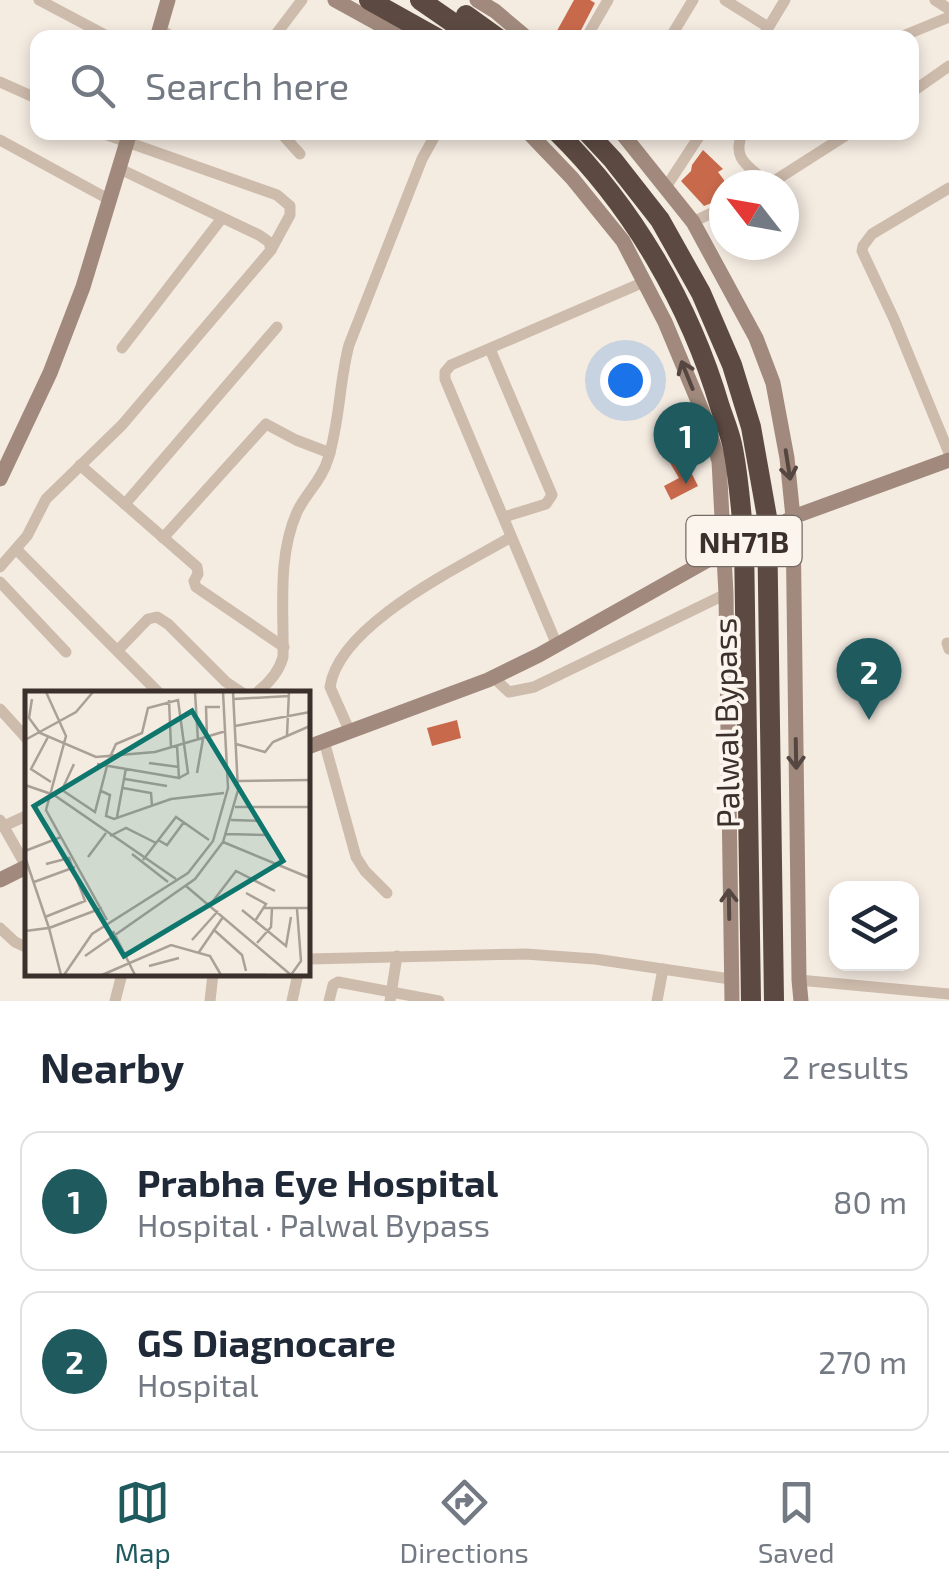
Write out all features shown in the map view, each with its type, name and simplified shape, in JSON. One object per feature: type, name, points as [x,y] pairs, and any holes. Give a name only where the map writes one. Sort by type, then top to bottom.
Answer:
[{"type":"highway","points":[[369,0],[423,30]]},
{"type":"highway","points":[[392,0],[439,30]]},
{"type":"highway","points":[[420,0],[464,30]]},
{"type":"highway","points":[[444,0],[487,30]]},
{"type":"highway","name":"NH71B","points":[[564,140],[611,194],[662,268],[696,340],[731,440],[737,472],[734,547],[751,1001]]},
{"type":"highway","name":"Palwal Bypass","points":[[575,140],[598,165],[668,266],[698,329],[742,455],[752,544],[759,1001]]},
{"type":"highway","name":"Palwal Bypass","points":[[594,140],[660,220],[702,292],[732,365],[751,427],[767,518],[774,1001]]},
{"type":"highway","points":[[611,140],[670,221],[718,312],[737,355],[765,446],[774,501],[785,522],[780,576],[785,1001]]},
{"type":"street","points":[[39,0],[95,30]]},
{"type":"street","points":[[279,30],[302,0]]},
{"type":"street","points":[[336,0],[390,30]]},
{"type":"street","points":[[477,0],[518,30]]},
{"type":"street","points":[[591,30],[608,0]]},
{"type":"street","points":[[675,30],[692,0]]},
{"type":"street","points":[[725,0],[762,30]]},
{"type":"street","points":[[766,30],[786,0]]},
{"type":"street","points":[[914,30],[949,13],[935,0]]},
{"type":"street","points":[[162,2],[163,30]]},
{"type":"street","points":[[919,87],[949,66]]},
{"type":"street","points":[[0,82],[30,95]]},
{"type":"street","points":[[0,140],[110,200]]},
{"type":"street","points":[[0,478],[50,373],[84,288],[128,140]]},
{"type":"street","points":[[0,567],[27,536],[46,499],[144,400],[271,250],[290,215],[290,206],[276,195],[133,140]]},
{"type":"street","points":[[287,140],[300,154]]},
{"type":"street","points":[[258,691],[281,666],[282,594],[290,534],[297,512],[320,478],[330,453],[349,344],[433,140]]},
{"type":"street","points":[[536,140],[623,241],[666,322],[720,461],[734,547],[726,594],[732,1001]]},
{"type":"street","points":[[628,140],[694,222],[756,338],[773,383],[787,458],[785,522],[801,1001]]},
{"type":"street","points":[[666,188],[697,140]]},
{"type":"street","points":[[739,140],[738,154],[753,170]]},
{"type":"street","points":[[791,170],[838,140]]},
{"type":"street","points":[[120,170],[268,242],[271,250]]},
{"type":"street","points":[[949,188],[872,234],[862,251],[949,453]]},
{"type":"street","points":[[694,222],[709,214]]},
{"type":"street","points":[[122,348],[222,218]]},
{"type":"street","points":[[557,645],[444,375],[451,366],[644,282]]},
{"type":"street","points":[[124,504],[277,326]]},
{"type":"street","points":[[490,349],[552,495],[546,504],[504,518]]},
{"type":"street","points":[[163,538],[264,424],[330,453]]},
{"type":"street","points":[[310,747],[493,678],[785,522],[949,460]]},
{"type":"street","points":[[80,465],[196,567],[196,587],[284,647]]},
{"type":"street","points":[[350,732],[330,687],[358,638],[397,606],[512,536]]},
{"type":"street","points":[[17,550],[157,691]]},
{"type":"street","points":[[0,582],[66,652]]},
{"type":"street","points":[[493,678],[509,692],[534,687],[726,594]]},
{"type":"street","points":[[118,650],[148,619],[158,616],[240,691]]},
{"type":"street","points":[[0,708],[25,737]]},
{"type":"street","points":[[324,741],[356,857],[387,893]]},
{"type":"street","points":[[2,823],[25,863]]},
{"type":"street","points":[[0,880],[25,867]]},
{"type":"street","points":[[0,928],[25,947]]},
{"type":"street","points":[[310,960],[541,954],[730,979]]},
{"type":"street","points":[[391,996],[397,956]]},
{"type":"street","points":[[657,1001],[662,969]]},
{"type":"street","points":[[116,1001],[122,976]]},
{"type":"street","points":[[210,1001],[213,976]]},
{"type":"street","points":[[292,1001],[298,976]]},
{"type":"street","points":[[798,980],[949,994]]},
{"type":"street","points":[[329,1001],[333,985],[338,982],[391,996],[439,1001]]},
{"type":"building","points":[[574,0],[595,3],[581,30],[557,30]]},
{"type":"building","points":[[703,150],[723,169],[709,170],[709,204],[704,206],[681,181]]},
{"type":"building","points":[[690,428],[706,458],[689,468],[698,486],[671,500],[664,486],[679,478],[660,446]]},
{"type":"building","points":[[457,720],[461,738],[432,746],[427,728]]},
{"type":"place","name":"Prabha Eye Hospital","points":[[686,484]]},
{"type":"place","name":"GS Diagnocare","points":[[869,720]]}]
